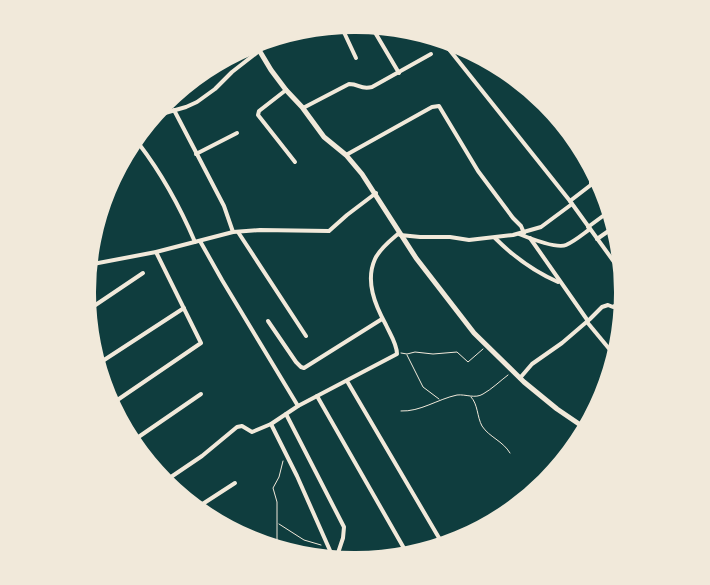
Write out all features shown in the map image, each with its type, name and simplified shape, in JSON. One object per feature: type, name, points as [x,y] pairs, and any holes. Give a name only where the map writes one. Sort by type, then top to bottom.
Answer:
[{"type":"street","points":[[345,34],[356,58]]},
{"type":"street","points":[[377,35],[399,73]]},
{"type":"street","points":[[259,52],[286,90],[303,108],[324,137],[346,156],[362,174],[376,193],[400,234],[468,326],[512,371],[578,423]]},
{"type":"street","points":[[451,52],[571,202],[612,259]]},
{"type":"street","points":[[171,111],[197,102],[257,53]]},
{"type":"street","points":[[303,108],[343,86],[354,84],[365,89],[372,87],[431,54]]},
{"type":"street","points":[[286,90],[259,111],[258,115],[295,162]]},
{"type":"street","points":[[346,156],[432,107],[439,106],[478,171],[521,226],[522,233],[530,238],[560,246],[566,245],[602,217]]},
{"type":"street","points":[[174,110],[224,206],[235,232],[306,336]]},
{"type":"street","points":[[196,154],[237,133]]},
{"type":"street","points":[[141,147],[178,205],[195,242]]},
{"type":"street","points":[[400,234],[420,238],[450,237],[469,240],[522,233],[548,223],[590,185]]},
{"type":"street","points":[[98,263],[156,252],[235,232],[260,230],[329,231],[376,193]]},
{"type":"street","points":[[597,239],[607,232]]},
{"type":"street","points":[[173,476],[202,456],[238,427],[242,426],[254,432],[398,352],[374,302],[372,267],[381,250],[400,234]]},
{"type":"street","points":[[495,238],[522,262],[560,283]]},
{"type":"street","points":[[530,238],[587,322],[608,347]]},
{"type":"street","points":[[200,241],[298,406]]},
{"type":"street","points":[[119,398],[200,345],[201,341],[156,252]]},
{"type":"street","points":[[97,304],[143,273]]},
{"type":"street","points":[[520,378],[532,364],[562,343],[602,307],[608,305],[613,307]]},
{"type":"street","points":[[105,359],[184,308]]},
{"type":"street","points":[[268,321],[296,362],[301,368],[304,368],[382,319]]},
{"type":"street","points":[[347,381],[439,538]]},
{"type":"street","points":[[140,436],[200,394]]},
{"type":"street","points":[[317,396],[403,546]]},
{"type":"street","points":[[286,414],[344,527],[339,551]]},
{"type":"street","points":[[271,424],[328,550]]},
{"type":"street","points":[[204,503],[235,483]]},
{"type":"path","points":[[398,352],[426,354],[457,352],[468,362],[486,346]]},
{"type":"path","points":[[407,354],[423,387],[440,400]]},
{"type":"path","points":[[401,411],[412,411],[459,395],[482,395],[512,371]]},
{"type":"path","points":[[470,396],[474,400],[482,426],[494,438],[503,442],[510,453]]},
{"type":"path","points":[[278,540],[277,502],[273,488],[286,454]]},
{"type":"path","points":[[278,523],[300,537],[316,542],[328,550]]}]
